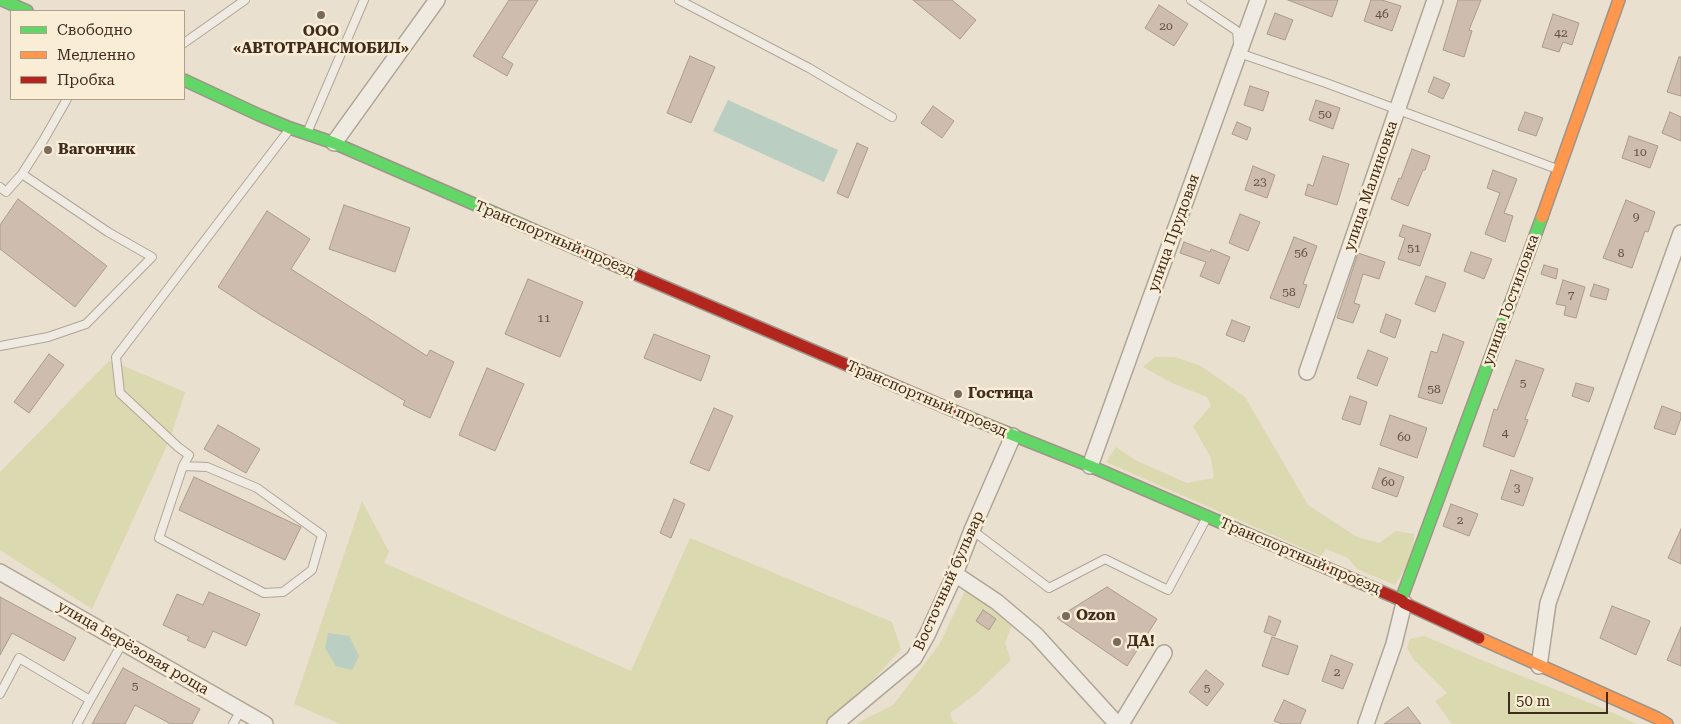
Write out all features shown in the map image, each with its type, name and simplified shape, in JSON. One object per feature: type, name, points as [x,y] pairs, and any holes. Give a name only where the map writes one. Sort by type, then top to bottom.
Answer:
[{"type":"main road","points":[[2,0],[26,10]]},
{"type":"main road","name":"улица Гостиловка","points":[[1402,601],[1619,0]]},
{"type":"main road","name":"Транспортный проезд","points":[[185,80],[290,128],[334,143],[1013,436],[1090,466],[1207,516],[1402,601],[1667,724]]},
{"type":"street","points":[[334,143],[437,0]]},
{"type":"street","name":"улица Прудовая","points":[[1090,466],[1258,0]]},
{"type":"street","name":"улица Малиновка","points":[[1307,372],[1436,0]]},
{"type":"street","points":[[1539,666],[1548,603],[1681,233]]},
{"type":"street","name":"Восточный бульвар","points":[[835,724],[914,658],[927,635],[955,574],[1013,436]]},
{"type":"street","name":"улица Берёзовая роща","points":[[1,574],[265,724]]},
{"type":"street","points":[[955,574],[997,602],[1036,635],[1118,724]]},
{"type":"street","points":[[1366,724],[1394,644],[1402,601]]},
{"type":"street","points":[[1121,724],[1164,653]]},
{"type":"lane","points":[[185,42],[245,0]]},
{"type":"lane","points":[[307,133],[364,0]]},
{"type":"lane","points":[[678,0],[809,68],[892,116]]},
{"type":"lane","points":[[1191,0],[1236,31],[1239,53],[1559,170]]},
{"type":"lane","points":[[0,187],[6,192],[22,174],[66,100]]},
{"type":"lane","points":[[183,466],[207,467],[257,488],[322,535],[312,570],[283,592],[264,593],[159,538],[183,466],[189,455],[120,393],[116,357],[290,128]]},
{"type":"lane","points":[[0,346],[48,337],[86,324],[152,257],[108,232],[22,174]]},
{"type":"lane","points":[[972,530],[1049,588],[1105,559],[1168,590],[1207,516]]},
{"type":"lane","points":[[77,724],[123,642]]},
{"type":"lane","points":[[0,694],[19,658],[90,700]]},
{"type":"lane","points":[[233,724],[241,710]]},
{"type":"shaded area","points":[[728,100],[838,150],[824,182],[713,131]]},
{"type":"shaded area","points":[[1155,357],[1175,357],[1201,366],[1245,397],[1308,505],[1357,537],[1379,543],[1396,531],[1414,534],[1414,555],[1395,585],[1357,569],[1348,558],[1326,549],[1321,556],[1106,462],[1116,447],[1137,461],[1187,483],[1214,478],[1211,458],[1193,426],[1211,406],[1207,397],[1172,383],[1143,367]]},
{"type":"shaded area","points":[[109,361],[185,392],[170,439],[92,609],[0,550],[0,472]]},
{"type":"shaded area","points":[[362,501],[389,552],[384,563],[631,671],[690,538],[892,622],[901,649],[853,702],[826,724],[340,724],[294,704]]},
{"type":"shaded area","points":[[965,591],[1013,622],[1005,643],[1011,660],[977,693],[950,713],[953,722],[958,724],[858,724],[893,705],[939,645]]},
{"type":"shaded area","points":[[328,633],[349,636],[359,656],[352,670],[336,666],[325,648]]},
{"type":"shaded area","points":[[1424,636],[1600,707],[1637,724],[1452,724],[1435,701],[1447,693],[1414,660],[1407,648],[1410,639]]},
{"type":"building","points":[[509,0],[538,0],[502,57],[513,64],[507,76],[473,56]]},
{"type":"building","points":[[913,0],[952,0],[976,20],[960,39]]},
{"type":"building","points":[[1288,0],[1338,0],[1332,17]]},
{"type":"building","points":[[1371,0],[1382,0],[1401,6],[1392,31],[1364,21]]},
{"type":"building","points":[[1458,0],[1481,0],[1469,30],[1472,31],[1464,57],[1443,50]]},
{"type":"building","points":[[1159,5],[1188,24],[1174,46],[1145,28]]},
{"type":"building","points":[[1275,13],[1293,20],[1285,40],[1267,34]]},
{"type":"building","points":[[1553,14],[1579,23],[1572,45],[1563,42],[1559,52],[1542,47]]},
{"type":"building","points":[[690,56],[715,67],[691,123],[667,113]]},
{"type":"building","points":[[1679,57],[1681,57],[1681,96],[1667,92]]},
{"type":"building","points":[[1434,77],[1450,84],[1443,99],[1428,92]]},
{"type":"building","points":[[1250,86],[1269,92],[1263,111],[1244,105]]},
{"type":"building","points":[[1316,100],[1340,108],[1333,129],[1309,120]]},
{"type":"building","points":[[933,106],[954,121],[942,138],[921,123]]},
{"type":"building","points":[[1525,112],[1543,118],[1536,136],[1518,130]]},
{"type":"building","points":[[1670,112],[1681,117],[1681,141],[1662,133]]},
{"type":"building","points":[[1237,122],[1251,128],[1247,140],[1232,134]]},
{"type":"building","points":[[1629,136],[1658,146],[1650,168],[1622,158]]},
{"type":"building","points":[[857,143],[868,148],[848,198],[837,193]]},
{"type":"building","points":[[1412,149],[1430,156],[1408,206],[1391,199]]},
{"type":"building","points":[[1323,156],[1349,164],[1337,205],[1305,195],[1308,184],[1313,186]]},
{"type":"building","points":[[1253,166],[1275,175],[1267,198],[1245,190]]},
{"type":"building","points":[[1493,170],[1517,179],[1504,213],[1513,216],[1505,242],[1485,234],[1500,193],[1487,188]]},
{"type":"building","points":[[18,199],[107,266],[75,307],[0,249],[0,225]]},
{"type":"building","points":[[1626,200],[1655,212],[1648,232],[1645,231],[1632,268],[1603,258]]},
{"type":"building","points":[[344,205],[410,228],[395,272],[329,249]]},
{"type":"building","points":[[267,211],[310,239],[291,269],[427,356],[430,350],[454,362],[430,418],[403,405],[405,401],[261,315],[218,287]]},
{"type":"building","points":[[1240,214],[1260,222],[1248,251],[1229,243]]},
{"type":"building","points":[[1403,225],[1431,234],[1420,266],[1398,259],[1405,238],[1399,236]]},
{"type":"building","points":[[1294,237],[1317,246],[1303,284],[1307,285],[1299,308],[1270,298]]},
{"type":"building","points":[[1184,242],[1210,252],[1211,249],[1230,257],[1219,284],[1200,276],[1206,262],[1180,253]]},
{"type":"building","points":[[1471,252],[1492,259],[1484,279],[1464,271]]},
{"type":"building","points":[[1358,253],[1385,262],[1379,279],[1363,274],[1354,303],[1360,305],[1353,323],[1337,318]]},
{"type":"building","points":[[1544,265],[1558,269],[1556,279],[1541,274]]},
{"type":"building","points":[[1426,276],[1446,283],[1435,312],[1415,304]]},
{"type":"building","points":[[528,279],[583,302],[560,357],[505,334]]},
{"type":"building","points":[[1563,280],[1585,287],[1576,318],[1564,315],[1566,306],[1556,304]]},
{"type":"building","points":[[1594,284],[1609,289],[1606,300],[1590,296]]},
{"type":"building","points":[[1386,314],[1401,320],[1395,338],[1380,332]]},
{"type":"building","points":[[1232,320],[1250,327],[1244,342],[1226,335]]},
{"type":"building","points":[[654,334],[710,356],[701,381],[644,358]]},
{"type":"building","points":[[1443,334],[1464,342],[1442,404],[1418,397],[1431,351],[1437,353]]},
{"type":"building","points":[[1368,350],[1388,358],[1377,386],[1357,378]]},
{"type":"building","points":[[49,354],[64,365],[29,413],[14,402]]},
{"type":"building","points":[[1516,360],[1544,369],[1525,419],[1528,420],[1514,457],[1483,446],[1494,409],[1497,410]]},
{"type":"building","points":[[487,368],[524,384],[495,451],[459,435]]},
{"type":"building","points":[[1576,383],[1594,388],[1589,402],[1572,396]]},
{"type":"building","points":[[1350,396],[1367,402],[1360,425],[1342,419]]},
{"type":"building","points":[[1662,406],[1681,413],[1675,435],[1654,428]]},
{"type":"building","points":[[714,408],[733,416],[709,471],[690,463]]},
{"type":"building","points":[[1390,415],[1427,428],[1417,458],[1380,445]]},
{"type":"building","points":[[218,425],[260,449],[246,473],[204,449]]},
{"type":"building","points":[[1379,468],[1404,477],[1397,497],[1372,488]]},
{"type":"building","points":[[1511,470],[1533,478],[1523,506],[1501,499]]},
{"type":"building","points":[[194,477],[301,527],[285,560],[179,510]]},
{"type":"building","points":[[674,499],[685,504],[671,538],[660,533]]},
{"type":"building","points":[[1451,504],[1478,514],[1469,536],[1443,526]]},
{"type":"building","points":[[1681,529],[1681,564],[1668,558]]},
{"type":"building","name":"ДА!","points":[[1107,587],[1157,619],[1127,666],[1057,618]]},
{"type":"building","points":[[209,592],[260,614],[246,646],[213,631],[205,648],[187,640],[189,637],[163,625],[177,594],[203,605]]},
{"type":"building","points":[[0,597],[76,638],[64,661],[12,633],[0,655]]},
{"type":"building","points":[[1612,606],[1650,621],[1636,655],[1600,638]]},
{"type":"building","points":[[983,610],[996,619],[989,630],[976,621]]},
{"type":"building","points":[[1269,616],[1281,621],[1275,636],[1264,632]]},
{"type":"building","points":[[1681,627],[1681,666],[1667,660]]},
{"type":"building","points":[[1272,637],[1298,646],[1288,675],[1262,666]]},
{"type":"building","points":[[1331,655],[1353,664],[1343,689],[1322,681]]},
{"type":"building","points":[[123,668],[200,709],[192,724],[171,724],[135,705],[125,724],[92,724]]},
{"type":"building","points":[[1206,670],[1224,684],[1207,706],[1189,692]]},
{"type":"building","points":[[1284,700],[1306,710],[1300,724],[1282,724],[1274,721]]},
{"type":"building","points":[[1408,707],[1421,724],[1384,724]]},
{"type":"traffic: fast","points":[[2,0],[25,10]]},
{"type":"traffic: fast","points":[[185,80],[259,115],[334,143],[577,249]]},
{"type":"traffic: fast","points":[[1401,600],[1542,217]]},
{"type":"traffic: fast","points":[[968,417],[1090,466],[1301,557]]},
{"type":"traffic: slow","points":[[1542,217],[1619,0]]},
{"type":"traffic: slow","points":[[1479,638],[1667,724]]},
{"type":"traffic: jam","points":[[577,249],[968,417]]},
{"type":"traffic: jam","points":[[1301,557],[1401,600],[1479,638]]},
{"type":"place","name":"ООО «АВТОТРАНСМОБИЛ»","points":[[321,15]]},
{"type":"place","name":"Вагончик","points":[[48,150]]},
{"type":"place","name":"Гостица","points":[[958,394]]},
{"type":"place","name":"Ozon","points":[[1066,616]]},
{"type":"place","name":"ДА!","points":[[1117,642]]}]
